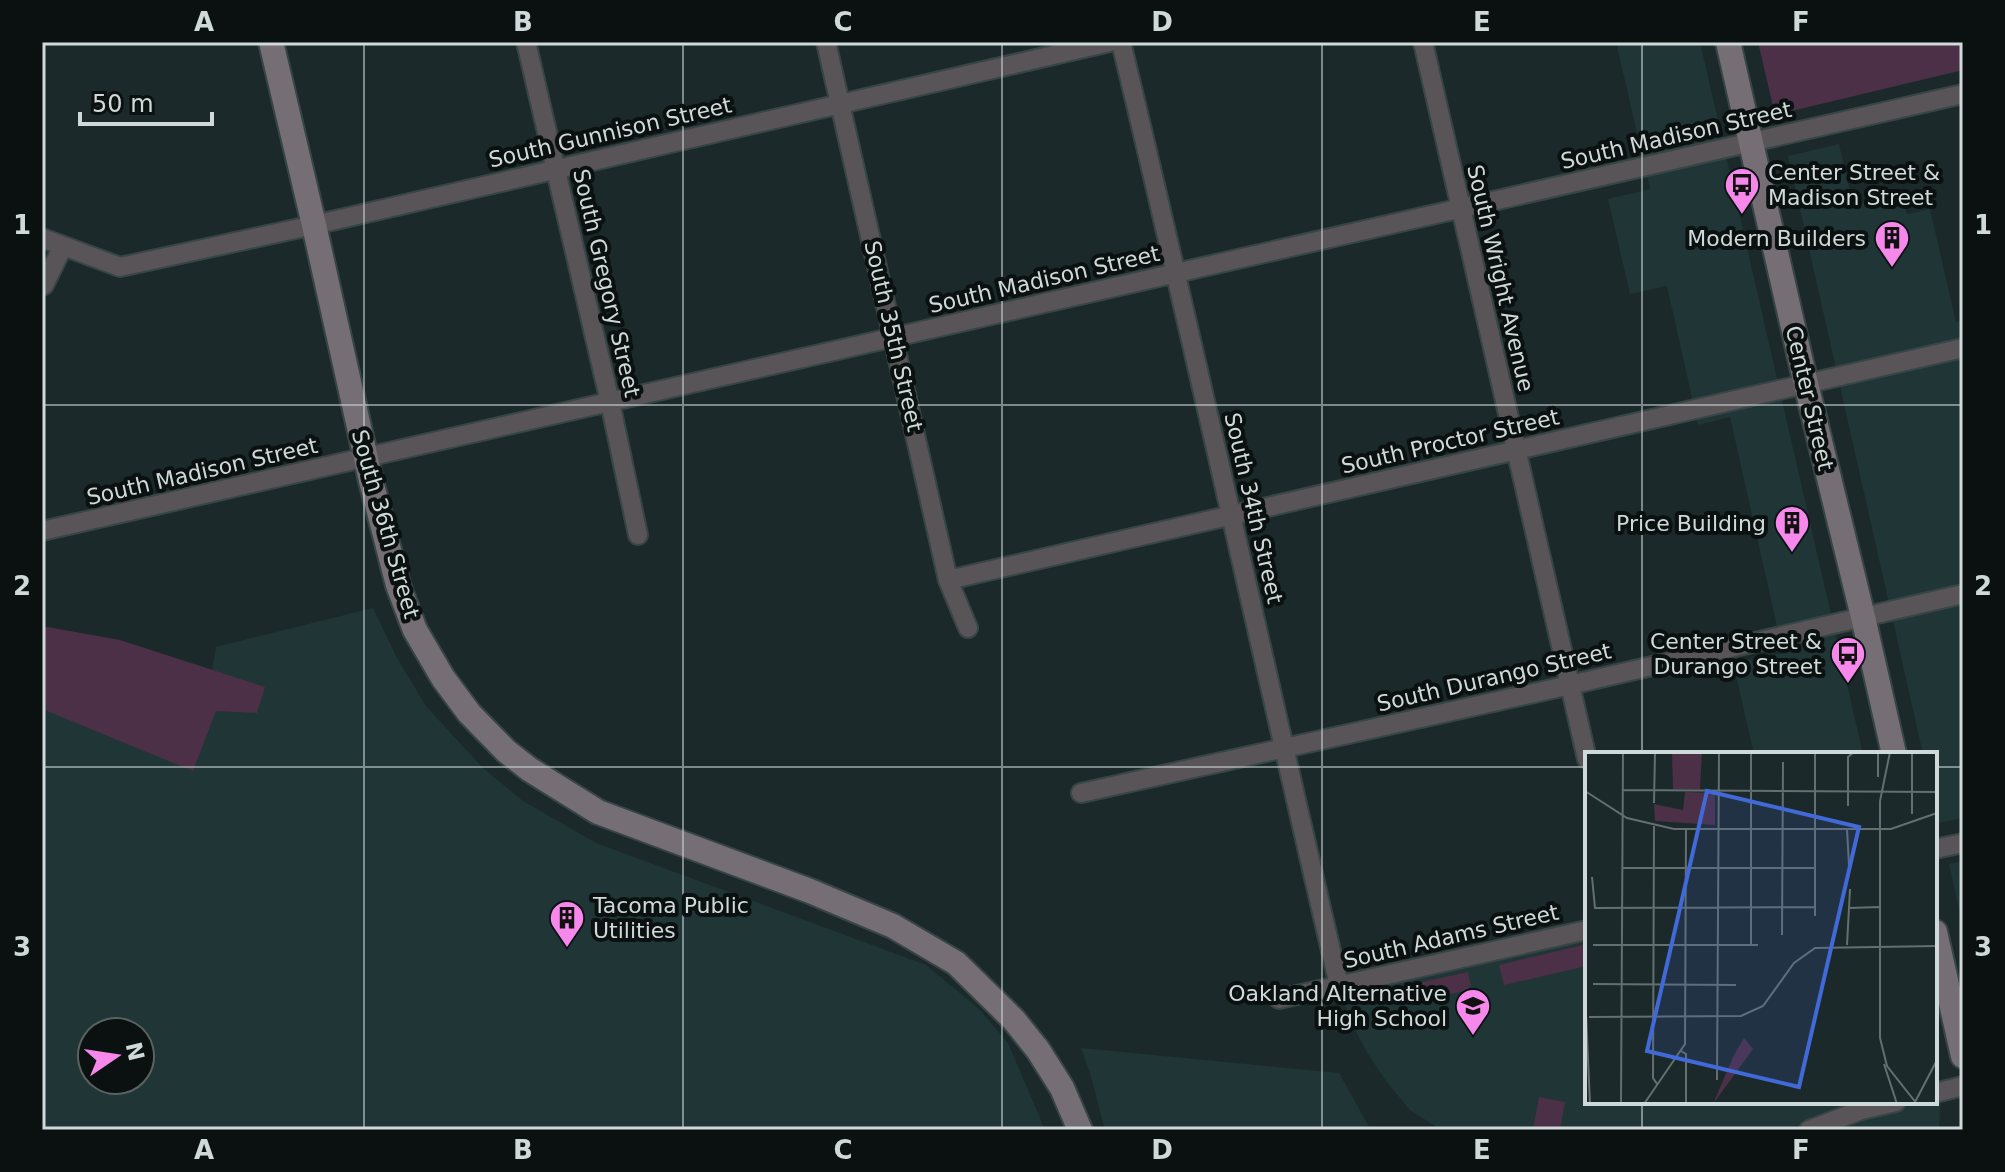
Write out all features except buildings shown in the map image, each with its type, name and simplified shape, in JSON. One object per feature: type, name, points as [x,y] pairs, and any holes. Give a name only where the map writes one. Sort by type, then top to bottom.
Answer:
[{"type":"street","name":"South 36th Street","points":[[271,42],[366,459],[398,585],[415,630],[469,713],[506,751],[529,769],[598,812],[879,920],[956,963],[1014,1020],[1038,1050],[1062,1088],[1080,1130]]},
{"type":"street","name":"South Gregory Street","points":[[526,42],[638,535]]},
{"type":"street","name":"South 35th Street","points":[[826,42],[948,580],[968,628]]},
{"type":"street","name":"South Gunnison Street","points":[[63,246],[120,267],[1110,42]]},
{"type":"street","name":"South 34th Street","points":[[1121,42],[1177,273],[1339,985]]},
{"type":"street","name":"South Wright Avenue","points":[[1423,42],[1585,752]]},
{"type":"street","name":"Center Street","points":[[1728,42],[1894,752]]},
{"type":"street","name":"South Madison Street","points":[[42,531],[1963,94]]},
{"type":"street","points":[[42,238],[63,246],[42,286]]},
{"type":"street","name":"South Proctor Street","points":[[948,580],[1963,348]]},
{"type":"street","name":"South Durango Street","points":[[1081,793],[1963,594]]},
{"type":"street","points":[[1937,849],[1963,843]]},
{"type":"street","name":"South Adams Street","points":[[1279,999],[1585,930]]},
{"type":"street","points":[[1937,941],[1963,1056]]},
{"type":"street","points":[[1937,1092],[1963,1086]]},
{"type":"street","points":[[1809,1130],[1861,1110],[1887,1104]]},
{"type":"shaded area","points":[[1616,42],[1700,42],[1863,752],[1754,752],[1733,663],[1783,653],[1730,417],[1698,425],[1667,286],[1630,294],[1608,199],[1650,189]]},
{"type":"shaded area","points":[[1758,42],[1963,42],[1963,70],[1775,115]]},
{"type":"shaded area","points":[[1839,144],[1853,205],[1902,194],[1907,214],[1930,209],[1956,322],[1963,321],[1963,818],[1938,823],[1937,752],[1923,752],[1788,156]]},
{"type":"shaded area","name":"Tacoma Public Utilities","points":[[373,608],[396,656],[426,706],[483,768],[523,801],[596,843],[926,965],[978,1008],[1008,1043],[1044,1130],[42,1130],[42,699],[193,771],[216,647]]},
{"type":"shaded area","points":[[42,626],[120,640],[265,687],[257,713],[216,711],[193,771],[42,709]]},
{"type":"shaded area","points":[[1963,861],[1963,927],[1949,864]]},
{"type":"shaded area","name":"Oakland Alternative High School","points":[[1585,930],[1585,1104],[1937,1104],[1937,1079],[1941,1096],[1939,1130],[1441,1130],[1410,1110],[1386,1081],[1350,1021],[1339,985]]},
{"type":"shaded area","points":[[1585,944],[1585,966],[1504,985],[1499,965]]},
{"type":"shaded area","points":[[1468,972],[1469,990],[1438,997],[1437,989],[1410,995],[1408,985]]},
{"type":"shaded area","points":[[1081,1048],[1339,1073],[1371,1130],[1105,1130]]},
{"type":"shaded area","points":[[1539,1097],[1565,1102],[1560,1130],[1533,1130]]},
{"type":"place","name":"Center Street & Madison Street","points":[[1742,216]]},
{"type":"place","name":"Modern Builders","points":[[1892,269]]},
{"type":"place","name":"Price Building","points":[[1792,554]]},
{"type":"place","name":"Center Street & Durango Street","points":[[1848,685]]},
{"type":"place","name":"Tacoma Public Utilities","points":[[567,949]]},
{"type":"place","name":"Oakland Alternative High School","points":[[1473,1037]]}]
